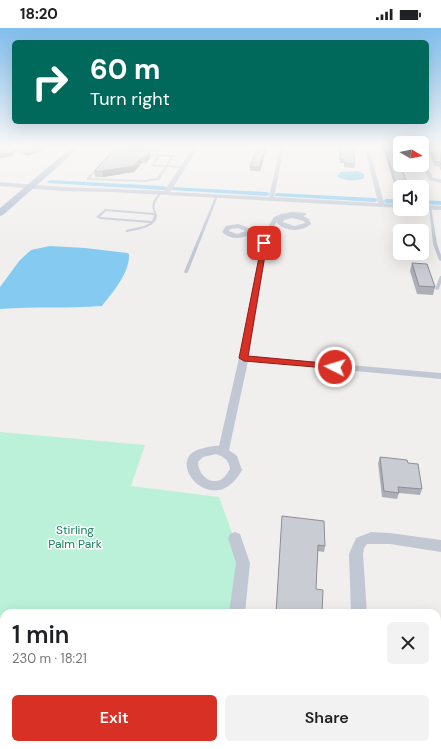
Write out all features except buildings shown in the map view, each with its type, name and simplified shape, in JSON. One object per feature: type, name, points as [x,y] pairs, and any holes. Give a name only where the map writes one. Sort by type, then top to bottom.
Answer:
[{"type":"main road","points":[[0,213],[32,182]]},
{"type":"main road","points":[[0,203],[33,182]]},
{"type":"street","points":[[164,193],[172,182]]},
{"type":"street","points":[[271,199],[275,182]]},
{"type":"street","points":[[375,182],[381,205]]},
{"type":"street","points":[[0,184],[55,191],[63,189],[164,193],[393,206]]},
{"type":"street","points":[[0,187],[26,187]]},
{"type":"street","points":[[304,216],[308,201]]},
{"type":"street","points":[[430,207],[441,208]]},
{"type":"street","points":[[281,224],[281,219],[288,216],[304,216]]},
{"type":"street","points":[[258,232],[281,224],[298,228],[306,226],[308,222],[304,216]]},
{"type":"street","points":[[223,452],[244,358],[258,232],[278,217],[304,216]]},
{"type":"street","points":[[258,232],[289,227]]},
{"type":"street","points":[[244,358],[441,376]]},
{"type":"street","points":[[234,538],[243,563],[237,609]]},
{"type":"street","points":[[359,609],[356,554],[357,547],[360,542],[367,538],[378,538],[441,546]]},
{"type":"lane","points":[[128,231],[145,228],[152,222],[156,217],[152,208],[153,204],[164,193]]},
{"type":"lane","points":[[186,272],[216,196]]},
{"type":"lane","points":[[430,207],[435,244],[441,260]]},
{"type":"lane","points":[[152,222],[98,217],[106,210],[155,214]]},
{"type":"lane","points":[[437,289],[441,277]]},
{"type":"green space","name":"Stirling Palm Park","points":[[0,432],[145,445],[131,486],[219,497],[243,563],[237,609],[0,609]]},
{"type":"water","points":[[50,246],[127,253],[129,254],[129,261],[120,282],[102,306],[0,309],[0,287],[20,260],[31,250]]},
{"type":"waterway","points":[[50,182],[164,188]]},
{"type":"waterway","points":[[173,189],[267,194]]},
{"type":"waterway","points":[[277,195],[375,200]]},
{"type":"waterway","points":[[386,201],[393,201]]},
{"type":"waterway","points":[[429,202],[441,203]]},
{"type":"route","points":[[264,243],[244,358],[335,367]]}]
